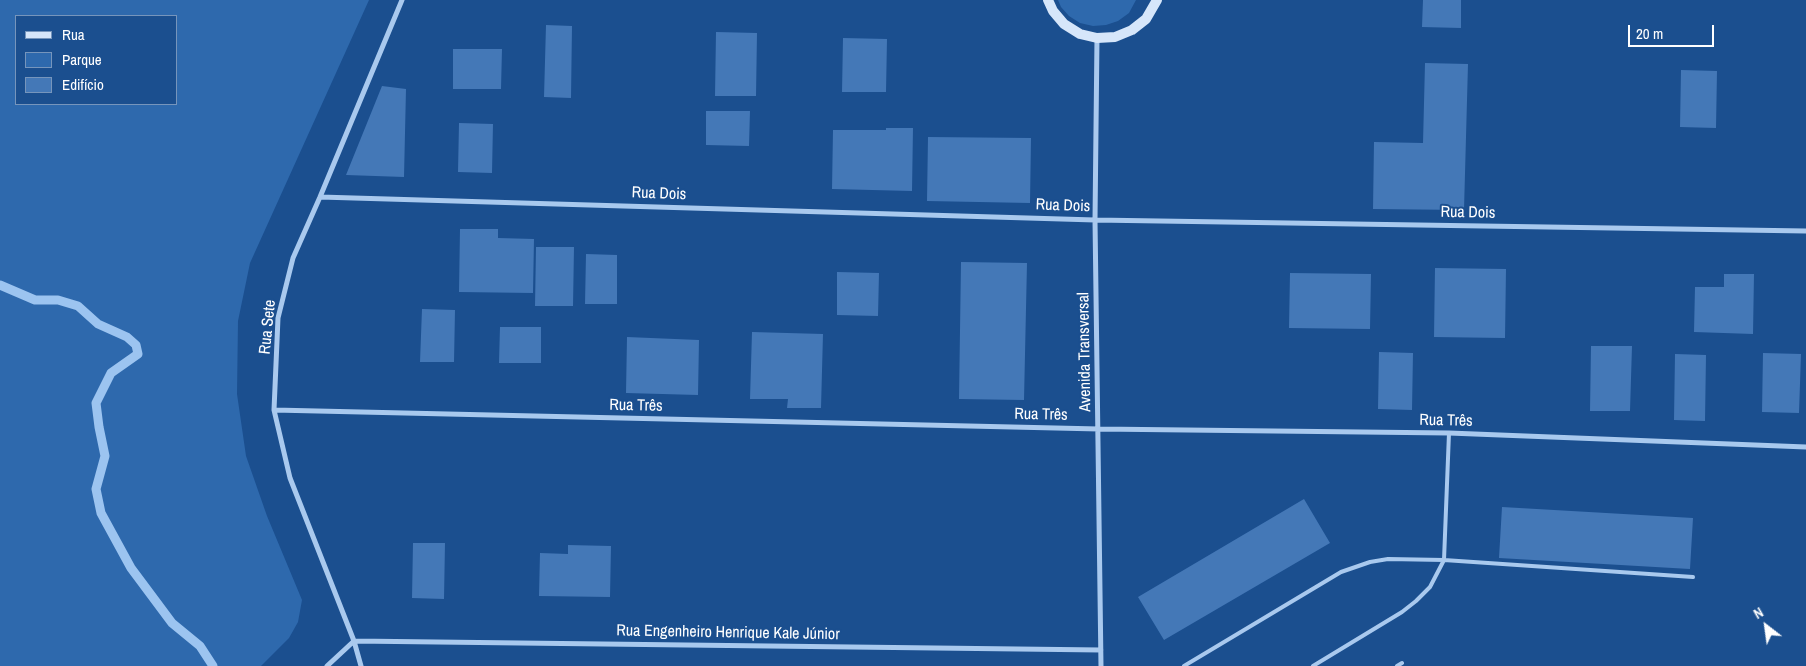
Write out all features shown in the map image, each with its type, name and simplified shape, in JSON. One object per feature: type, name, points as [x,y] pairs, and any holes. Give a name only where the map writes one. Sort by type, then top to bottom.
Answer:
[{"type":"street","name":"Rua Sete","points":[[361,666],[354,641],[290,478],[274,410],[278,318],[293,258],[402,0]]},
{"type":"street","points":[[1048,0],[1053,11],[1064,24],[1080,34],[1097,38],[1115,37],[1132,30],[1146,19],[1157,0]]},
{"type":"street","name":"Avenida Transversal","points":[[1097,38],[1095,220],[1101,666]]},
{"type":"street","name":"Rua Dois","points":[[320,197],[1095,220],[1806,231]]},
{"type":"street","name":"Rua Três","points":[[274,410],[1099,428],[1448,433],[1806,448]]},
{"type":"street","points":[[326,666],[354,641]]},
{"type":"street","name":"Rua Engenheiro Henrique Kale Júnior","points":[[354,641],[1101,650]]},
{"type":"lane","points":[[1313,666],[1402,612],[1430,586],[1444,560],[1448,433]]},
{"type":"lane","points":[[1184,666],[1341,572],[1370,562],[1388,559],[1444,560],[1693,577]]},
{"type":"lane","points":[[1397,666],[1402,663]]},
{"type":"green space","points":[[0,0],[369,0],[250,263],[238,321],[237,394],[246,456],[267,516],[302,600],[298,622],[289,638],[261,666],[0,666]]},
{"type":"green space","points":[[1058,0],[1136,0],[1129,13],[1118,21],[1106,25],[1093,26],[1080,23],[1069,16]]},
{"type":"building","points":[[1423,0],[1461,0],[1461,28],[1422,27]]},
{"type":"building","points":[[546,25],[572,26],[571,98],[544,97]]},
{"type":"building","points":[[716,32],[757,33],[756,96],[715,96]]},
{"type":"building","points":[[843,38],[887,39],[886,92],[842,92]]},
{"type":"building","points":[[453,49],[502,49],[501,89],[453,89]]},
{"type":"building","points":[[1425,63],[1468,64],[1464,210],[1373,209],[1374,142],[1423,143]]},
{"type":"building","points":[[1681,70],[1717,71],[1716,128],[1680,127]]},
{"type":"building","points":[[382,86],[406,89],[404,177],[346,175]]},
{"type":"building","points":[[706,111],[750,111],[749,146],[706,145]]},
{"type":"building","points":[[459,123],[493,124],[492,173],[458,172]]},
{"type":"building","points":[[886,128],[913,128],[912,191],[832,189],[833,130],[886,130]]},
{"type":"building","points":[[928,137],[1031,138],[1030,203],[927,201]]},
{"type":"building","points":[[460,229],[498,229],[498,238],[534,239],[533,293],[459,292]]},
{"type":"building","points":[[536,247],[574,247],[573,306],[535,306]]},
{"type":"building","points":[[586,254],[617,255],[617,304],[585,304]]},
{"type":"building","points":[[961,262],[1027,263],[1024,400],[959,399]]},
{"type":"building","points":[[1435,268],[1506,269],[1505,338],[1434,337]]},
{"type":"building","points":[[837,272],[879,273],[878,316],[837,315]]},
{"type":"building","points":[[1290,273],[1371,274],[1370,329],[1289,328]]},
{"type":"building","points":[[1724,274],[1754,274],[1753,334],[1694,332],[1695,287],[1724,287]]},
{"type":"building","points":[[422,309],[455,310],[454,362],[420,362]]},
{"type":"building","points":[[500,327],[541,327],[541,363],[499,363]]},
{"type":"building","points":[[752,332],[823,334],[821,408],[787,408],[788,399],[750,399]]},
{"type":"building","points":[[627,337],[699,340],[698,395],[626,393]]},
{"type":"building","points":[[1591,346],[1632,346],[1630,411],[1590,411]]},
{"type":"building","points":[[1379,352],[1413,353],[1412,410],[1378,409]]},
{"type":"building","points":[[1763,353],[1801,354],[1799,413],[1762,412]]},
{"type":"building","points":[[1675,354],[1706,355],[1705,421],[1674,420]]},
{"type":"building","points":[[1304,499],[1330,543],[1164,640],[1138,597]]},
{"type":"building","points":[[1502,507],[1693,518],[1690,569],[1499,558]]},
{"type":"building","points":[[413,543],[445,543],[444,599],[412,598]]},
{"type":"building","points":[[568,545],[611,546],[610,597],[539,596],[540,553],[568,554]]},
{"type":"waterway","points":[[0,285],[35,300],[58,300],[78,306],[98,324],[127,337],[136,345],[138,354],[111,373],[96,403],[105,456],[96,489],[101,513],[131,568],[172,623],[200,646],[213,666]]}]
